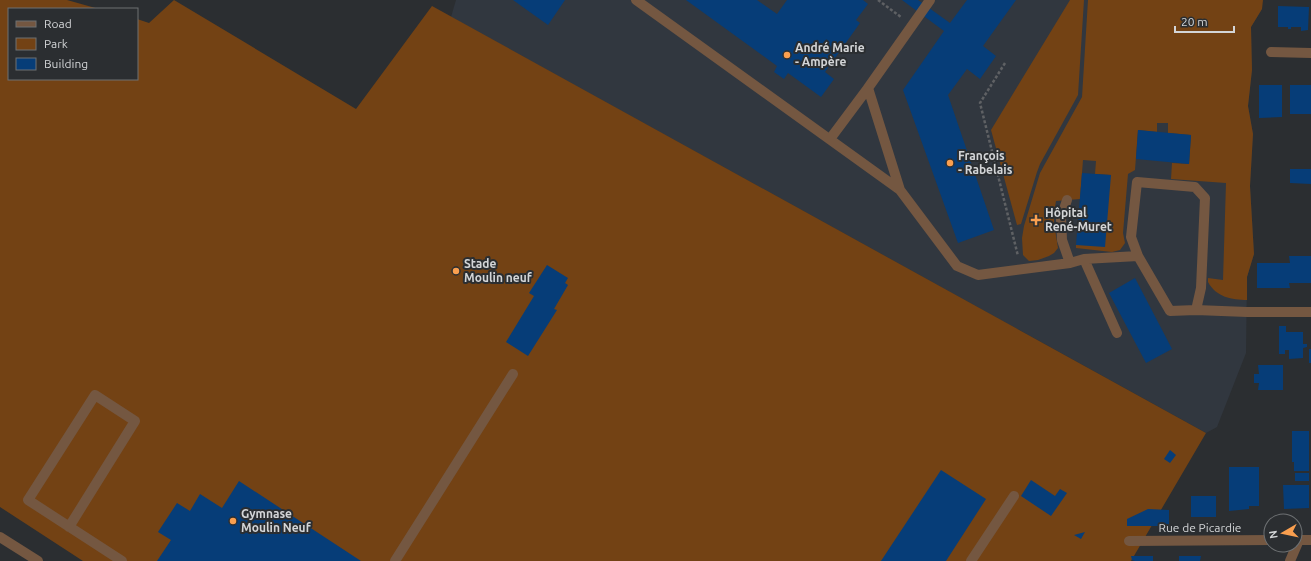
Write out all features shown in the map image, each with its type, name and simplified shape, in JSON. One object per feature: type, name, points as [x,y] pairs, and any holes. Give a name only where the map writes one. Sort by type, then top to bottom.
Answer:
[{"type":"street","points":[[636,0],[900,190],[957,266],[978,275],[1070,263],[1084,259],[1138,256]]},
{"type":"street","points":[[830,140],[930,0]]},
{"type":"street","points":[[1271,52],[1311,53]]},
{"type":"street","points":[[868,88],[900,190]]},
{"type":"street","points":[[1196,310],[1201,288],[1205,198],[1195,187],[1137,182],[1131,237],[1138,256],[1170,311],[1311,312]]},
{"type":"street","points":[[1067,200],[1061,218],[1062,240],[1070,263]]},
{"type":"street","points":[[1084,259],[1117,333]]},
{"type":"street","points":[[395,561],[513,374]]},
{"type":"street","points":[[69,527],[135,421],[95,394],[28,500],[69,527],[122,561]]},
{"type":"street","points":[[971,561],[1014,496]]},
{"type":"street","points":[[0,536],[38,561]]},
{"type":"street","name":"Rue de Picardie","points":[[1128,541],[1263,540]]},
{"type":"path","points":[[878,0],[912,25]]},
{"type":"path","points":[[1005,63],[980,103],[1021,270]]},
{"type":"shaded area","name":"Hôpital René-Muret","points":[[456,0],[1262,0],[1262,9],[1251,27],[1252,70],[1248,106],[1253,134],[1250,186],[1254,254],[1247,277],[1246,353],[1217,427],[1206,433],[451,17]]},
{"type":"green space","name":"Stade Moulin neuf","points":[[0,0],[67,0],[95,8],[8,8],[8,80],[138,80],[138,19],[149,23],[174,0],[356,109],[432,6],[1206,433],[1131,561],[83,561],[0,507]]},
{"type":"green space","points":[[1070,0],[1084,0],[1078,95],[1040,164],[1021,224],[1017,225],[991,130]]},
{"type":"green space","points":[[1088,0],[1263,0],[1262,9],[1251,27],[1252,70],[1248,106],[1253,134],[1250,186],[1254,254],[1247,277],[1247,300],[1225,297],[1215,291],[1208,282],[1208,278],[1223,280],[1226,183],[1171,179],[1172,163],[1189,164],[1191,135],[1168,133],[1168,123],[1157,123],[1157,132],[1138,130],[1135,170],[1128,174],[1123,233],[1125,243],[1120,250],[1112,252],[1076,248],[1076,245],[1111,175],[1095,174],[1096,161],[1083,160],[1080,199],[1056,201],[1054,223],[1058,248],[1049,256],[1038,260],[1029,261],[1023,255],[1022,238],[1024,226],[1040,173],[1082,97]]},
{"type":"building","points":[[513,0],[565,0],[548,25]]},
{"type":"building","name":"André Marie - Ampère","points":[[686,0],[757,0],[777,14],[787,0],[863,0],[868,4],[856,20],[860,23],[825,72],[834,79],[821,97],[788,73],[784,79],[774,72],[777,66]]},
{"type":"building","name":"François - Rabelais","points":[[902,0],[918,0],[950,23],[967,0],[1016,0],[983,46],[996,56],[980,79],[967,69],[948,95],[994,230],[958,243],[903,90],[944,31]]},
{"type":"building","points":[[1278,6],[1309,7],[1308,30],[1301,31],[1301,27],[1291,27],[1291,29],[1288,29],[1288,27],[1278,27]]},
{"type":"building","points":[[1259,85],[1282,85],[1282,117],[1259,118]]},
{"type":"building","points":[[1290,85],[1311,85],[1311,114],[1290,114]]},
{"type":"building","points":[[1138,130],[1191,135],[1189,164],[1136,159]]},
{"type":"building","points":[[1290,169],[1311,169],[1311,184],[1290,183]]},
{"type":"building","points":[[1082,173],[1111,175],[1105,247],[1076,245]]},
{"type":"building","points":[[1289,256],[1311,256],[1311,283],[1289,283],[1290,288],[1257,288],[1257,263],[1290,263]]},
{"type":"building","points":[[547,265],[568,278],[565,283],[568,285],[554,309],[557,310],[528,356],[506,342],[534,296],[529,293]]},
{"type":"building","points":[[1135,278],[1172,349],[1146,363],[1109,293]]},
{"type":"building","points":[[1279,326],[1286,326],[1286,332],[1303,332],[1303,344],[1307,344],[1307,347],[1303,348],[1303,358],[1289,359],[1289,350],[1285,350],[1285,354],[1279,354]]},
{"type":"building","points":[[1309,349],[1311,349],[1311,363],[1309,363]]},
{"type":"building","points":[[1258,365],[1283,365],[1283,390],[1258,390],[1259,383],[1254,383],[1254,374],[1259,374]]},
{"type":"building","points":[[1292,431],[1309,431],[1309,471],[1294,471],[1294,462],[1292,462]]},
{"type":"building","points":[[1170,450],[1176,455],[1170,463],[1164,459]]},
{"type":"building","points":[[1229,467],[1259,467],[1259,506],[1249,506],[1249,509],[1229,511]]},
{"type":"building","points":[[941,470],[986,499],[946,561],[881,561]]},
{"type":"building","points":[[1295,473],[1309,473],[1309,481],[1295,481]]},
{"type":"building","points":[[1031,480],[1055,496],[1060,489],[1067,493],[1051,516],[1021,496]]},
{"type":"building","name":"Gymnase Moulin Neuf","points":[[239,481],[361,561],[157,561],[171,540],[158,532],[177,503],[190,511],[200,494],[222,508]]},
{"type":"building","points":[[1283,485],[1309,485],[1309,508],[1284,509]]},
{"type":"building","points":[[1191,496],[1216,496],[1216,517],[1191,517]]},
{"type":"building","points":[[1148,509],[1169,510],[1169,526],[1127,526],[1127,519]]},
{"type":"building","points":[[1085,532],[1081,539],[1074,535]]},
{"type":"building","points":[[1131,556],[1153,556],[1153,561],[1135,561],[1132,560]]},
{"type":"building","points":[[1179,556],[1201,556],[1200,561],[1179,561]]},
{"type":"place","name":"André Marie - Ampère","points":[[787,55]]},
{"type":"place","name":"François - Rabelais","points":[[950,163]]},
{"type":"place","name":"Hôpital René-Muret","points":[[1036,220]]},
{"type":"place","name":"Stade Moulin neuf","points":[[456,271]]},
{"type":"place","name":"Gymnase Moulin Neuf","points":[[233,521]]}]
